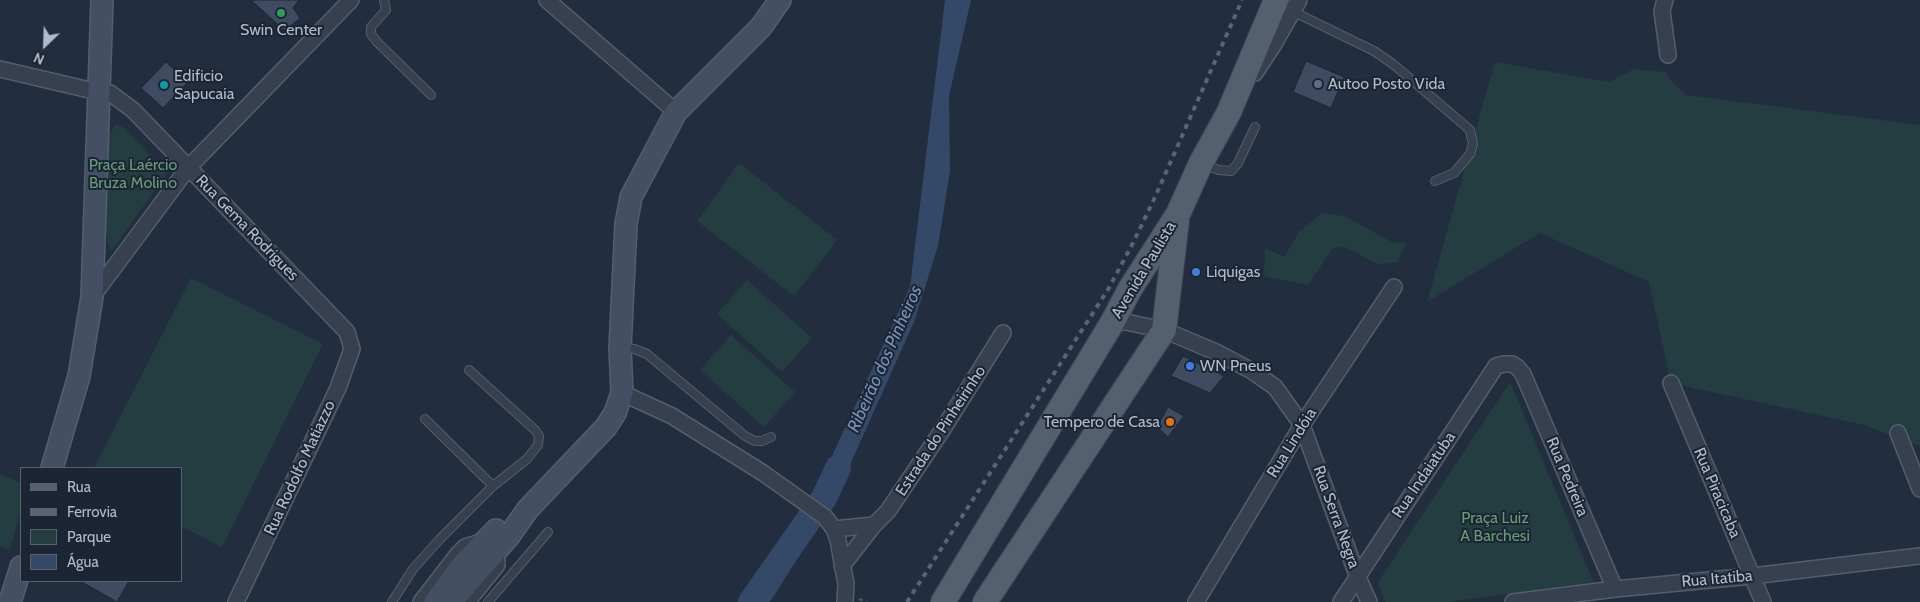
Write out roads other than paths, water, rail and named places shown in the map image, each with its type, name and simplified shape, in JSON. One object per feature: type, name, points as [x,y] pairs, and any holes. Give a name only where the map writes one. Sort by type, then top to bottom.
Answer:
[{"type":"main road","points":[[52,467],[80,376],[92,297],[102,0]]},
{"type":"main road","points":[[438,601],[501,526],[528,509],[606,427],[615,413],[622,393],[620,348],[626,224],[631,197],[676,112],[762,28],[780,0]]},
{"type":"main road","points":[[1178,214],[1201,164],[1289,4]]},
{"type":"main road","name":"Avenida Paulista","points":[[943,602],[1112,323],[1130,289],[1178,214]]},
{"type":"main road","name":"Avenida Paulista","points":[[985,602],[1164,330],[1178,214]]},
{"type":"main road","points":[[10,602],[20,570]]},
{"type":"street","points":[[92,297],[188,168],[351,0]]},
{"type":"street","points":[[547,0],[676,112]]},
{"type":"street","points":[[1665,0],[1662,12],[1668,55]]},
{"type":"street","name":"Rua Gema Rodrigues","points":[[0,69],[98,92],[110,93],[133,110],[347,332]]},
{"type":"street","name":"Rua Lindóia","points":[[1196,602],[1302,425],[1394,287]]},
{"type":"street","name":"Rua Serra Negra","points":[[1112,323],[1126,322],[1164,330],[1216,352],[1252,371],[1275,387],[1302,425],[1357,575],[1369,602]]},
{"type":"street","name":"Rua Rodolfo Matiazzo","points":[[236,602],[338,388],[352,349],[347,332]]},
{"type":"street","name":"Estrada do Pinheirinho","points":[[842,566],[874,525],[888,511],[938,438],[1003,333]]},
{"type":"street","name":"Rua Indaiatuba","points":[[1341,602],[1496,366],[1512,364],[1517,367]]},
{"type":"street","name":"Rua Pedreira","points":[[1517,367],[1522,374],[1615,589]]},
{"type":"street","name":"Rua Piracicaba","points":[[1671,383],[1763,602]]},
{"type":"street","points":[[622,393],[672,416],[718,444],[801,499],[830,523],[846,584],[845,602]]},
{"type":"street","points":[[1898,433],[1920,489]]},
{"type":"street","points":[[830,523],[874,525]]},
{"type":"street","points":[[467,602],[498,565],[485,547]]},
{"type":"street","name":"Rua Itatiba","points":[[1513,602],[1920,556]]},
{"type":"lane","points":[[384,0],[386,10],[371,28],[371,34],[376,42],[431,95]]},
{"type":"lane","points":[[1289,4],[1393,64],[1470,130],[1473,144],[1470,154],[1454,173],[1435,181]]},
{"type":"lane","points":[[1201,164],[1219,170],[1231,171],[1238,163],[1255,127]]},
{"type":"lane","points":[[620,348],[634,349],[647,354],[745,436],[755,441],[762,441],[771,437]]},
{"type":"lane","points":[[392,602],[413,569],[439,540],[493,486],[527,459],[538,445],[539,436],[535,430],[468,370]]},
{"type":"lane","points":[[425,419],[493,486]]},
{"type":"lane","points":[[488,602],[548,532]]},
{"type":"water","points":[[945,0],[971,0],[949,96],[950,171],[938,246],[914,322],[832,505],[814,495],[910,287]]},
{"type":"water","points":[[804,512],[816,529],[770,602],[746,602]]},
{"type":"waterway","name":"Ribeirão dos Pinheiros","points":[[751,602],[824,498],[838,468]]},
{"type":"railway","points":[[907,602],[1109,288],[1156,195],[1242,0]]},
{"type":"place","name":"Swin Center","points":[[281,13]]},
{"type":"place","name":"Autoo Posto Vida","points":[[1318,84]]},
{"type":"place","name":"Edificio Sapucaia","points":[[164,85]]},
{"type":"place","name":"Liquigas","points":[[1196,272]]},
{"type":"place","name":"WN Pneus","points":[[1190,366]]},
{"type":"place","name":"Tempero de Casa","points":[[1170,422]]},
{"type":"park label","name":"Praça Laércio Bruza Molino","points":[[133,174]]},
{"type":"park label","name":"Praça Luiz A Barchesi","points":[[1495,527]]}]
